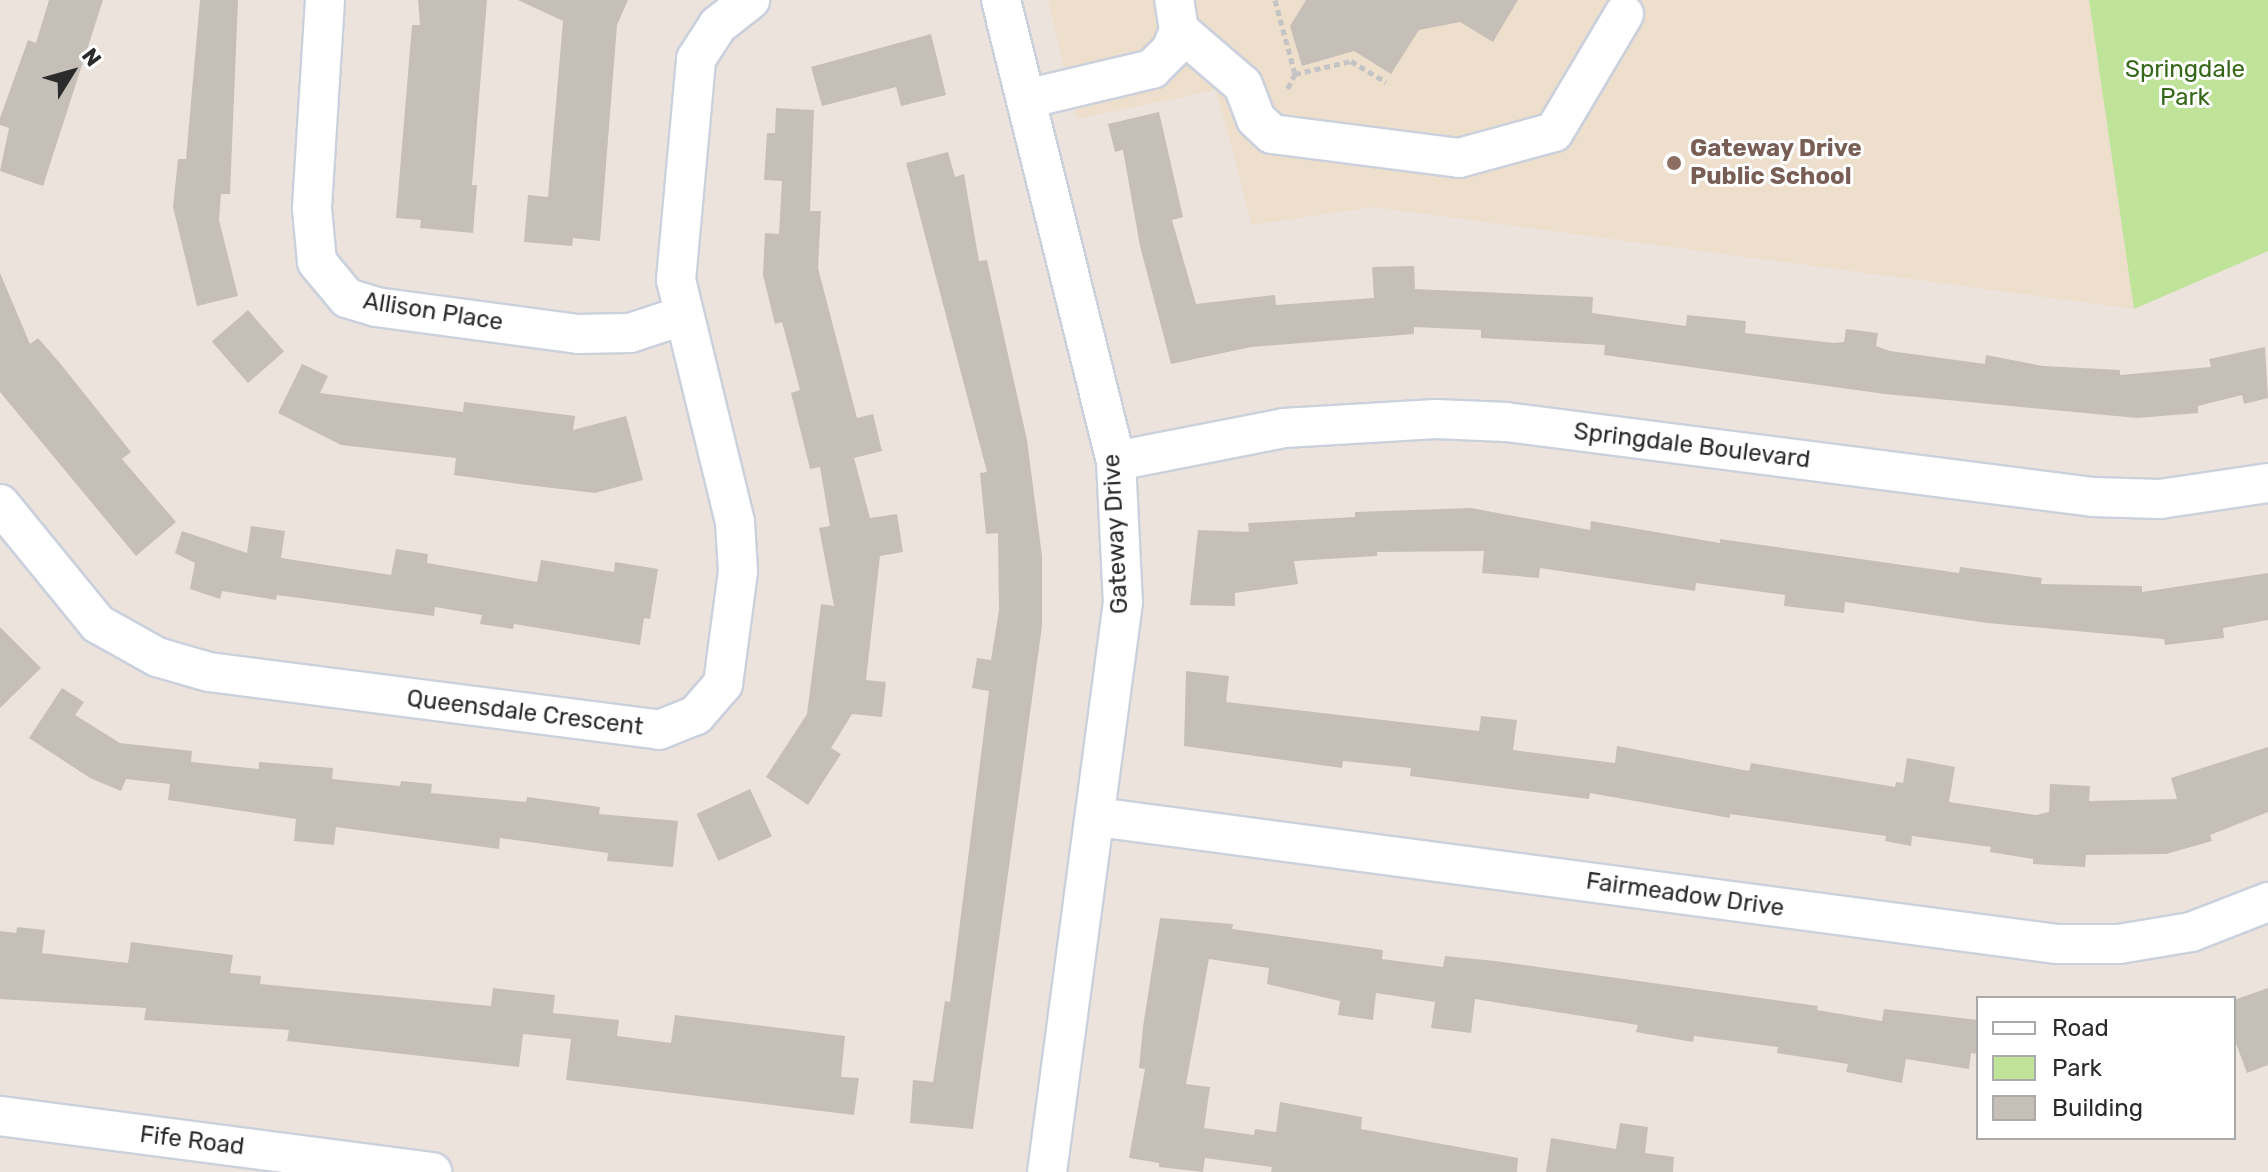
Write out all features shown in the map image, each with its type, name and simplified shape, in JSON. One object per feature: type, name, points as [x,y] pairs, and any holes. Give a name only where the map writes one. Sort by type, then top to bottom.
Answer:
[{"type":"street","name":"Allison Place","points":[[325,0],[312,209],[317,262],[347,298],[376,307],[578,334],[630,333],[682,316]]},
{"type":"street","name":"Queensdale Crescent","points":[[0,504],[98,624],[157,657],[209,672],[659,730],[696,715],[723,684],[738,571],[735,522],[682,316],[676,280],[696,59],[718,25],[750,0]]},
{"type":"street","name":"Gateway Drive","points":[[1001,0],[1116,461],[1123,602],[1097,817],[1047,1172]]},
{"type":"street","points":[[1176,15],[1243,85],[1256,119],[1272,134],[1459,158],[1554,132],[1624,14]]},
{"type":"street","points":[[1026,99],[1152,69],[1171,50],[1176,15]]},
{"type":"street","name":"Springdale Boulevard","points":[[1116,461],[1284,428],[1436,419],[1506,422],[2093,497],[2160,499],[2268,483]]},
{"type":"street","name":"Fairmeadow Drive","points":[[1097,817],[2056,944],[2119,944],[2191,932],[2268,902]]},
{"type":"street","name":"Fife Road","points":[[0,1116],[269,1161],[432,1172]]},
{"type":"path","points":[[1275,0],[1295,74],[1287,90]]},
{"type":"path","points":[[1295,74],[1351,61],[1386,82]]},
{"type":"shaded area","name":"Gateway Drive Public School","points":[[1048,0],[2089,0],[2134,309],[1373,207],[1252,225],[1216,90],[1077,119]]},
{"type":"green space","name":"Springdale Park","points":[[2089,0],[2268,0],[2268,251],[2134,309]]},
{"type":"building","points":[[49,0],[103,0],[43,186],[0,171],[9,128],[0,125],[0,118],[28,40],[36,43]]},
{"type":"building","points":[[200,0],[238,0],[230,194],[221,194],[219,220],[238,296],[197,306],[173,207],[178,159],[186,159]]},
{"type":"building","points":[[418,0],[487,0],[472,185],[477,185],[473,233],[420,228],[421,220],[396,218],[412,25],[420,25]]},
{"type":"building","points":[[518,0],[628,0],[617,25],[600,241],[573,238],[572,246],[524,242],[528,195],[548,197],[563,21]]},
{"type":"building","points":[[1306,0],[1518,0],[1493,42],[1460,22],[1419,30],[1391,74],[1354,51],[1302,66],[1290,26]]},
{"type":"building","points":[[931,34],[946,95],[901,106],[896,87],[822,106],[811,67]]},
{"type":"building","points":[[776,108],[814,110],[810,211],[821,211],[818,268],[857,418],[873,414],[882,451],[854,458],[870,518],[897,514],[903,552],[880,556],[866,680],[886,682],[882,717],[852,714],[831,748],[841,754],[808,805],[766,777],[807,714],[821,604],[834,606],[819,528],[830,526],[820,467],[810,469],[791,393],[800,390],[782,322],[775,324],[763,275],[765,233],[779,234],[782,181],[764,180],[767,133],[775,133]]},
{"type":"building","points":[[1159,112],[1183,217],[1172,220],[1196,304],[1275,295],[1276,305],[1374,298],[1372,267],[1414,266],[1415,289],[1593,297],[1592,313],[1686,326],[1687,315],[1746,321],[1745,333],[1834,343],[1844,342],[1846,329],[1878,333],[1876,346],[1890,351],[1985,364],[1986,355],[2043,366],[2120,370],[2120,375],[2211,367],[2209,359],[2265,347],[2268,398],[2244,404],[2242,395],[2198,406],[2198,413],[2137,418],[1885,394],[1604,355],[1605,345],[1481,338],[1481,330],[1414,327],[1414,334],[1251,347],[1171,364],[1140,246],[1123,150],[1115,152],[1108,124]]},
{"type":"building","points":[[948,152],[955,177],[964,174],[979,261],[987,260],[1027,440],[1042,556],[1042,626],[973,1129],[910,1123],[913,1080],[933,1082],[945,1001],[950,1002],[989,691],[972,688],[977,658],[991,660],[999,610],[998,533],[986,534],[980,473],[987,472],[906,163]]},
{"type":"building","points":[[0,273],[30,344],[38,338],[59,362],[131,452],[122,459],[176,522],[136,556],[0,392]]},
{"type":"building","points":[[248,310],[284,352],[248,383],[212,341]]},
{"type":"building","points":[[302,364],[328,376],[320,393],[463,412],[464,402],[575,416],[573,430],[626,416],[643,480],[595,493],[454,475],[456,458],[341,445],[278,413]]},
{"type":"building","points":[[1471,508],[1590,530],[1591,521],[1720,543],[1720,539],[1959,573],[1960,567],[2042,578],[2041,584],[2142,586],[2142,592],[2268,573],[2268,620],[2223,628],[2224,638],[2165,645],[2164,639],[1987,623],[1845,602],[1844,613],[1784,606],[1785,595],[1696,583],[1695,591],[1540,568],[1539,578],[1482,573],[1484,551],[1377,552],[1377,556],[1294,561],[1298,584],[1235,593],[1235,606],[1190,605],[1198,530],[1249,532],[1248,523],[1355,517],[1355,512]]},
{"type":"building","points":[[251,526],[285,531],[281,558],[391,575],[396,549],[428,554],[427,563],[537,582],[541,560],[614,572],[615,562],[658,569],[650,619],[644,618],[640,645],[514,624],[513,629],[480,624],[482,615],[435,607],[434,616],[277,595],[276,600],[222,591],[220,599],[190,589],[195,563],[175,553],[182,531],[247,553]]},
{"type":"building","points":[[0,627],[41,668],[0,708]]},
{"type":"building","points":[[1186,671],[1229,676],[1226,702],[1479,731],[1481,716],[1517,720],[1513,750],[1615,763],[1617,746],[1749,771],[1751,763],[1895,787],[1896,782],[1903,783],[1907,758],[1955,767],[1949,802],[2036,815],[2049,812],[2050,784],[2090,786],[2089,801],[2177,799],[2171,778],[2268,747],[2268,812],[2210,835],[2212,841],[2166,854],[2086,855],[2085,867],[2033,864],[2033,859],[1990,852],[1991,847],[1912,836],[1911,846],[1885,841],[1886,836],[1730,814],[1730,818],[1590,793],[1589,799],[1410,776],[1411,768],[1343,761],[1342,768],[1184,746]]},
{"type":"building","points":[[62,688],[84,702],[75,715],[120,743],[192,751],[191,762],[259,769],[259,762],[333,768],[332,779],[400,786],[401,781],[432,784],[431,793],[526,802],[527,797],[600,807],[599,814],[678,821],[673,867],[607,861],[608,853],[500,838],[499,849],[336,827],[334,845],[294,841],[296,819],[168,800],[170,784],[126,779],[121,791],[90,778],[29,738]]},
{"type":"building","points":[[750,789],[772,836],[719,861],[697,814]]},
{"type":"building","points":[[1160,918],[1233,924],[1232,929],[1383,950],[1382,959],[1443,967],[1445,956],[1818,1006],[1817,1010],[1882,1021],[1884,1009],[1976,1020],[1976,1054],[1971,1053],[1969,1069],[1906,1059],[1902,1083],[1846,1072],[1848,1064],[1777,1053],[1778,1047],[1694,1036],[1693,1042],[1636,1032],[1638,1025],[1475,999],[1471,1033],[1431,1028],[1435,1002],[1376,993],[1373,1020],[1338,1015],[1340,1001],[1267,984],[1269,968],[1209,959],[1186,1084],[1210,1087],[1204,1128],[1254,1135],[1255,1129],[1276,1132],[1280,1102],[1362,1117],[1361,1129],[1518,1158],[1517,1172],[1271,1172],[1272,1167],[1205,1158],[1203,1172],[1159,1167],[1159,1163],[1129,1158],[1145,1069],[1139,1068]]},
{"type":"building","points":[[17,927],[45,930],[42,953],[128,963],[131,942],[233,955],[230,973],[261,976],[260,984],[491,1006],[493,988],[555,995],[553,1013],[619,1020],[617,1036],[671,1043],[675,1015],[845,1036],[841,1077],[859,1078],[854,1115],[566,1080],[571,1039],[523,1034],[519,1067],[287,1041],[289,1030],[144,1020],[146,1008],[0,999],[0,931],[16,933]]},
{"type":"building","points":[[2268,988],[2268,1065],[2247,1073],[2236,1043],[2236,999]]},
{"type":"building","points":[[1620,1123],[1648,1127],[1645,1153],[1674,1157],[1673,1172],[1546,1172],[1551,1138],[1616,1149]]},
{"type":"place","name":"Gateway Drive Public School","points":[[1674,163]]}]
